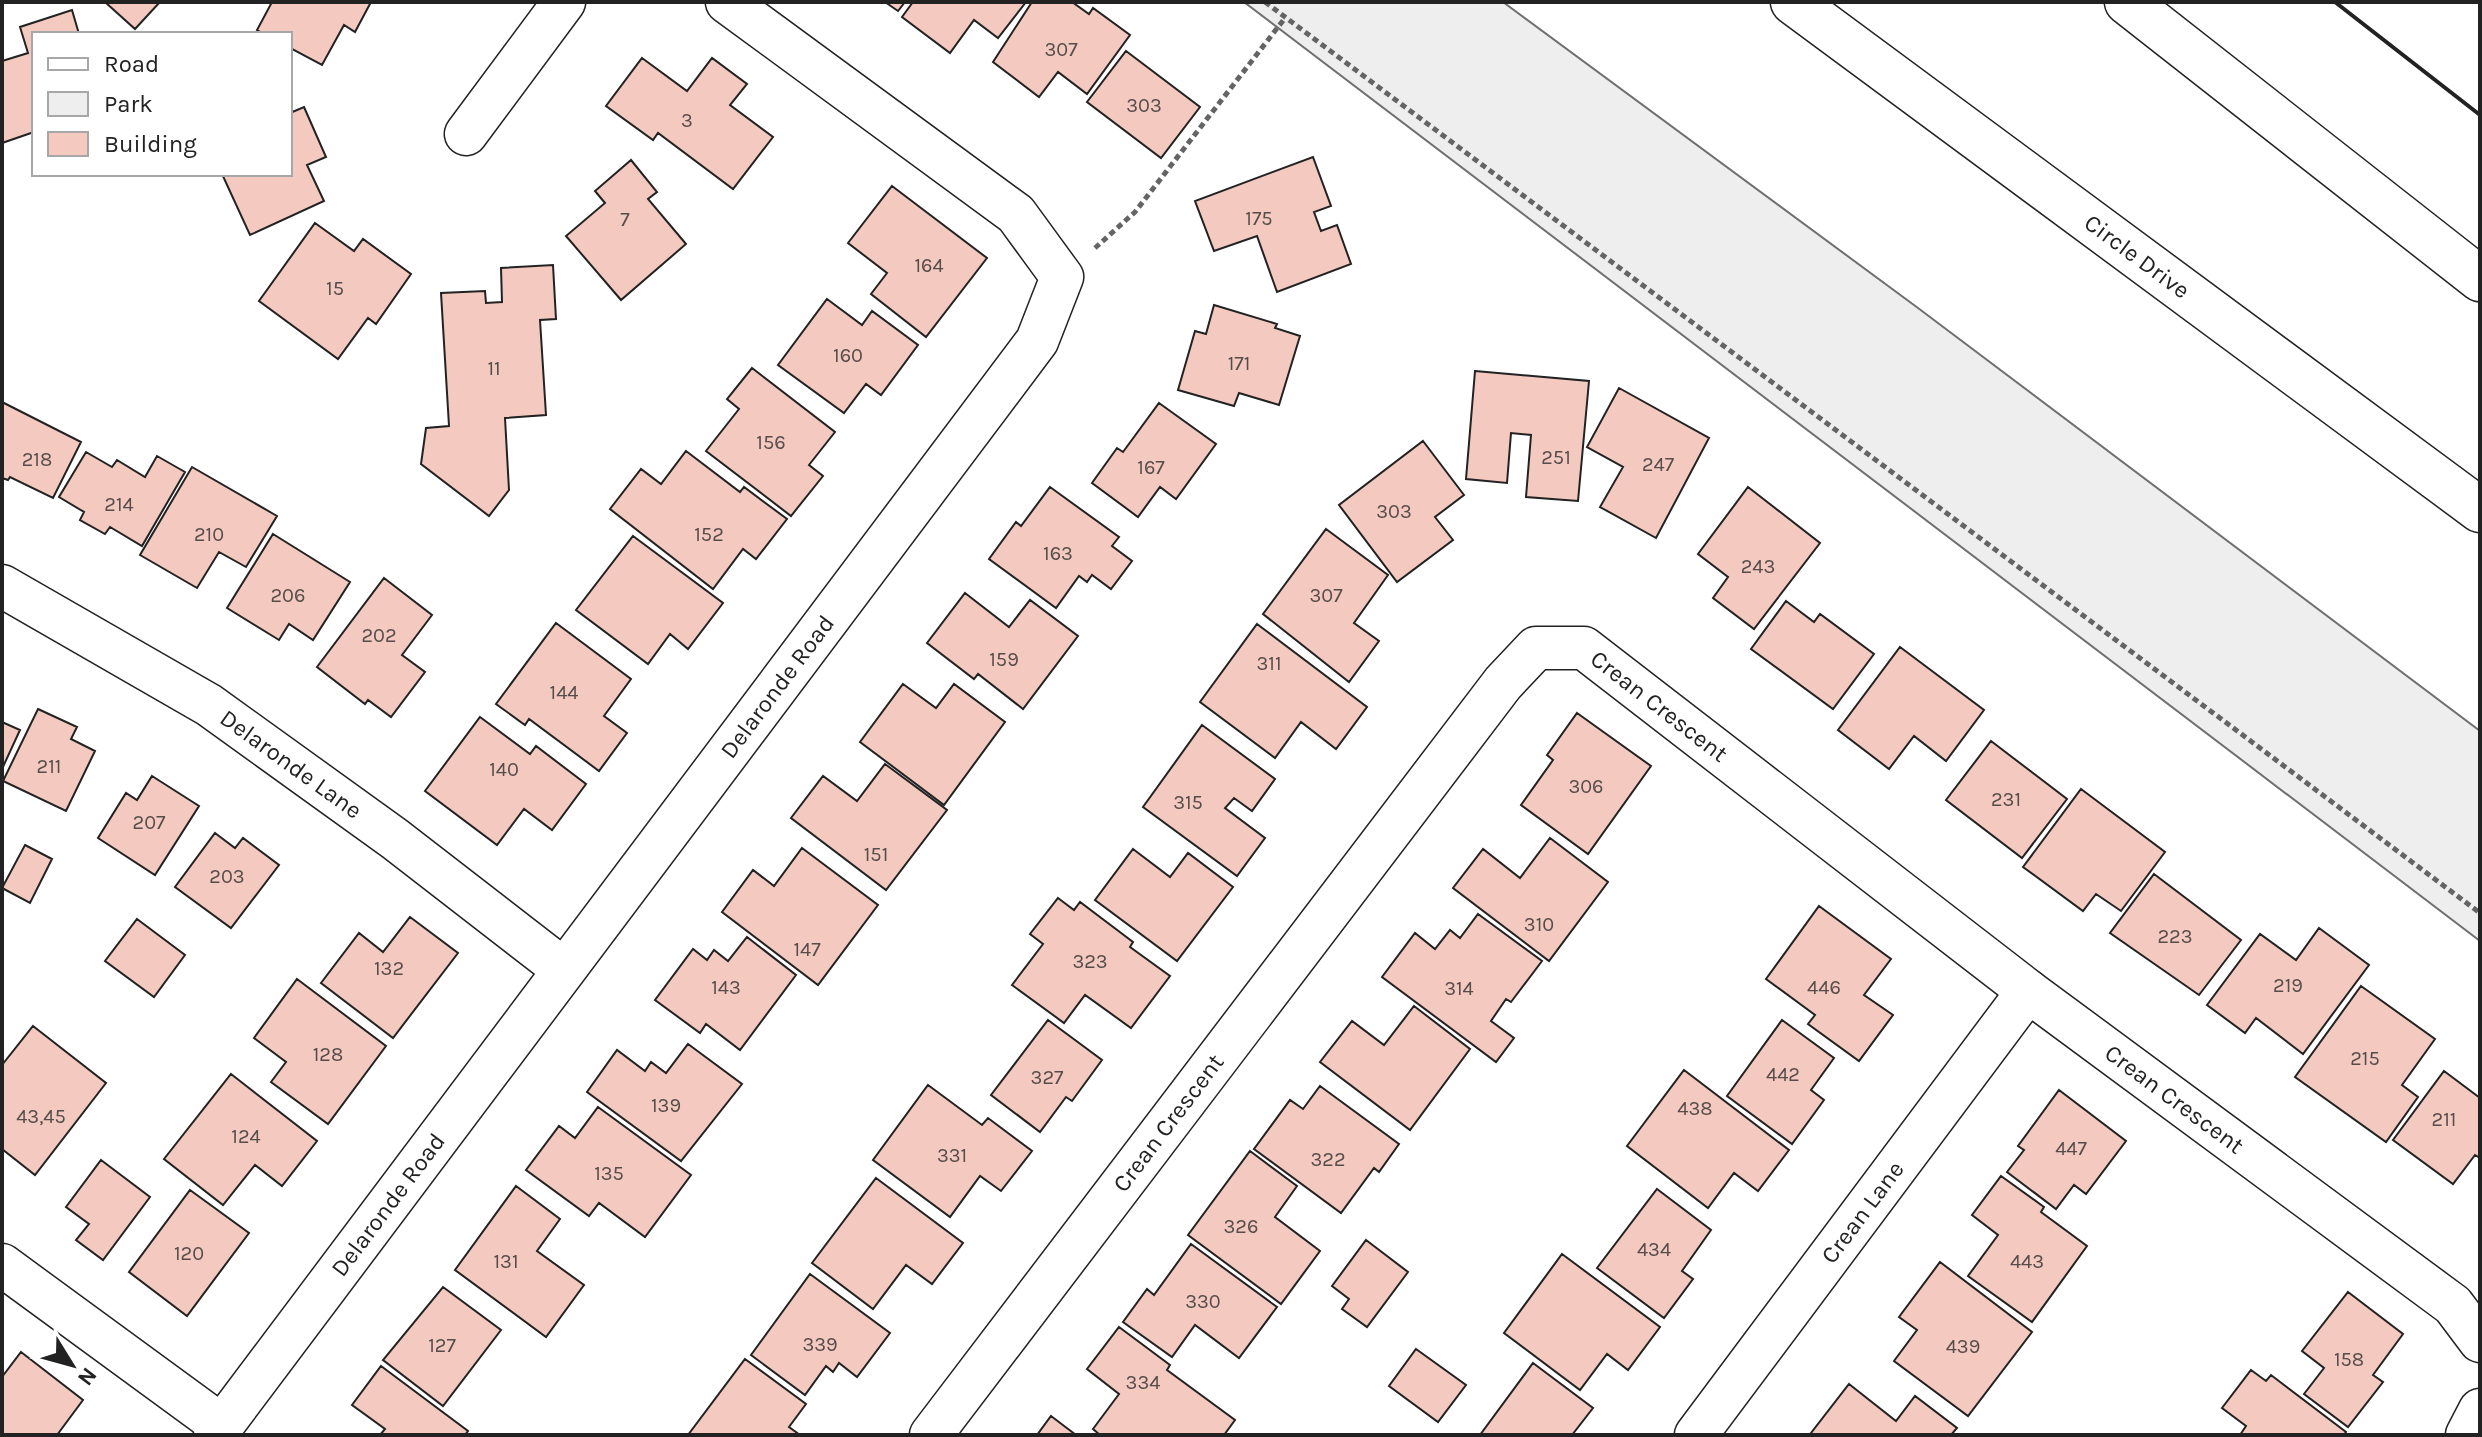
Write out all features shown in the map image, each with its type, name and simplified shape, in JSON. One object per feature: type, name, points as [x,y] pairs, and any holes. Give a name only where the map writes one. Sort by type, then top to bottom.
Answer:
[{"type":"highway","name":"Circle Drive","points":[[1793,2],[2480,510]]},
{"type":"highway","points":[[2127,2],[2480,279]]},
{"type":"street","points":[[466,134],[564,2]]},
{"type":"street","name":"Delaronde Road","points":[[218,1430],[1037,341],[1062,277],[1016,214],[727,2]]},
{"type":"street","name":"Delaronde Lane","points":[[2,586],[209,705],[395,839],[563,969]]},
{"type":"street","name":"Crean Crescent","points":[[931,1435],[1503,683],[1536,648],[1584,648],[2028,991],[2453,1305],[2480,1341]]},
{"type":"street","name":"Crean Lane","points":[[1696,1435],[2028,991]]},
{"type":"street","points":[[2,1265],[218,1430]]},
{"type":"street","points":[[2467,1435],[2480,1410]]},
{"type":"path","points":[[1265,2],[2480,913]]},
{"type":"path","points":[[1135,212],[1285,18]]},
{"type":"green space","points":[[1244,2],[1503,2],[1918,308],[2480,731],[2480,941]]},
{"type":"building","points":[[105,2],[160,2],[135,29]]},
{"type":"building","points":[[272,2],[371,2],[355,32],[344,25],[322,65],[292,49],[292,32],[257,30]]},
{"type":"building","points":[[885,2],[905,2],[898,11]]},
{"type":"building","points":[[913,2],[1026,2],[998,38],[974,20],[950,53],[902,17]]},
{"type":"building","points":[[1032,2],[1072,2],[1089,14],[1093,8],[1130,35],[1087,94],[1058,72],[1039,97],[993,62]]},
{"type":"building","points":[[72,10],[78,32],[32,32],[32,133],[2,143],[2,61],[28,53],[20,27]]},
{"type":"building","points":[[1126,51],[1200,107],[1161,158],[1087,102]]},
{"type":"building","points":[[642,58],[687,91],[712,58],[747,84],[730,105],[773,137],[733,189],[658,133],[653,140],[606,106]]},
{"type":"building","points":[[304,107],[326,157],[307,165],[324,201],[250,235],[223,176],[292,176],[292,112]]},
{"type":"building","points":[[1313,157],[1331,206],[1314,212],[1321,231],[1337,225],[1351,264],[1277,292],[1257,236],[1214,251],[1195,201]]},
{"type":"building","points":[[631,160],[657,192],[648,199],[686,244],[621,300],[566,236],[605,203],[595,191]]},
{"type":"building","points":[[892,186],[987,258],[926,337],[871,294],[887,273],[848,243]]},
{"type":"building","points":[[315,223],[354,251],[363,239],[411,274],[376,324],[368,318],[338,359],[259,301]]},
{"type":"building","points":[[553,265],[556,319],[540,320],[546,415],[505,418],[509,490],[489,516],[421,464],[426,428],[449,426],[441,293],[485,291],[486,303],[502,302],[501,268]]},
{"type":"building","points":[[827,299],[862,325],[872,311],[918,345],[881,395],[866,384],[844,413],[778,365]]},
{"type":"building","points":[[1214,305],[1277,324],[1275,328],[1300,336],[1279,405],[1239,393],[1234,406],[1178,390],[1195,331],[1206,334]]},
{"type":"building","points":[[752,368],[835,432],[809,465],[823,476],[791,516],[706,451],[739,409],[727,399]]},
{"type":"building","points":[[1475,371],[1589,381],[1578,501],[1526,497],[1531,435],[1511,433],[1507,483],[1466,479]]},
{"type":"building","points":[[1619,388],[1709,438],[1656,538],[1600,507],[1623,467],[1587,447]]},
{"type":"building","points":[[2,402],[81,442],[53,498],[10,477],[8,480],[2,478]]},
{"type":"building","points":[[1159,403],[1216,444],[1176,499],[1160,487],[1138,517],[1092,483],[1117,448],[1123,452]]},
{"type":"building","points":[[1423,441],[1464,495],[1435,517],[1453,540],[1397,582],[1339,505]]},
{"type":"building","points":[[686,451],[740,492],[744,487],[787,519],[756,559],[743,549],[713,589],[610,509],[641,469],[661,484]]},
{"type":"building","points":[[86,452],[112,467],[117,460],[145,477],[157,456],[185,472],[142,546],[110,527],[105,534],[80,520],[84,512],[59,497]]},
{"type":"building","points":[[192,467],[277,516],[246,567],[219,552],[197,588],[140,555]]},
{"type":"building","points":[[1050,487],[1119,537],[1112,546],[1132,561],[1111,589],[1092,575],[1087,582],[1079,576],[1056,608],[989,559],[1016,522],[1021,526]]},
{"type":"building","points":[[1748,487],[1820,543],[1754,629],[1713,598],[1728,577],[1698,554]]},
{"type":"building","points":[[1326,529],[1388,575],[1354,623],[1379,641],[1349,682],[1263,614]]},
{"type":"building","points":[[273,534],[350,582],[313,640],[289,624],[279,640],[227,608]]},
{"type":"building","points":[[633,536],[723,603],[688,649],[670,634],[648,664],[576,610]]},
{"type":"building","points":[[384,578],[432,615],[402,655],[425,672],[391,717],[368,700],[365,704],[317,667]]},
{"type":"building","points":[[965,593],[1009,627],[1030,600],[1078,636],[1023,709],[978,674],[974,679],[927,643]]},
{"type":"building","points":[[1786,601],[1814,622],[1820,614],[1874,654],[1833,709],[1751,649]]},
{"type":"building","points":[[556,623],[631,679],[604,716],[627,733],[599,771],[529,719],[525,725],[496,704]]},
{"type":"building","points":[[1257,624],[1367,707],[1336,749],[1301,722],[1275,758],[1200,702]]},
{"type":"building","points":[[1900,647],[1984,710],[1946,761],[1914,736],[1889,769],[1838,730]]},
{"type":"building","points":[[903,684],[936,708],[954,684],[1005,722],[944,805],[860,742]]},
{"type":"building","points":[[38,709],[77,727],[71,739],[95,751],[66,811],[3,781]]},
{"type":"building","points":[[1577,713],[1651,766],[1588,854],[1521,805],[1553,760],[1547,755]]},
{"type":"building","points":[[480,717],[530,754],[536,746],[586,784],[552,830],[524,809],[497,845],[425,791]]},
{"type":"building","points":[[2,722],[20,730],[2,769]]},
{"type":"building","points":[[1202,725],[1275,779],[1252,811],[1234,798],[1225,808],[1265,838],[1237,876],[1143,807]]},
{"type":"building","points":[[1991,741],[2067,799],[2022,858],[1946,800]]},
{"type":"building","points":[[885,764],[947,810],[886,890],[791,818],[823,776],[857,801]]},
{"type":"building","points":[[152,776],[199,806],[155,875],[98,838],[126,793],[137,800]]},
{"type":"building","points":[[2081,789],[2165,852],[2121,911],[2096,894],[2083,911],[2023,867]]},
{"type":"building","points":[[215,833],[235,848],[243,838],[279,865],[231,928],[175,887]]},
{"type":"building","points":[[1550,838],[1608,882],[1549,961],[1453,888],[1483,849],[1520,878]]},
{"type":"building","points":[[25,845],[52,859],[30,903],[2,888]]},
{"type":"building","points":[[802,848],[878,905],[818,985],[722,912],[753,870],[774,886]]},
{"type":"building","points":[[1133,849],[1170,877],[1188,853],[1233,887],[1177,961],[1095,900]]},
{"type":"building","points":[[2154,874],[2241,940],[2199,995],[2110,933]]},
{"type":"building","points":[[1058,898],[1074,910],[1080,902],[1133,942],[1130,947],[1170,976],[1131,1028],[1085,995],[1064,1023],[1012,985],[1043,944],[1030,934]]},
{"type":"building","points":[[1819,906],[1891,959],[1864,995],[1893,1015],[1859,1061],[1808,1024],[1815,1015],[1766,979]]},
{"type":"building","points":[[1478,914],[1542,961],[1511,1002],[1506,999],[1491,1021],[1514,1038],[1496,1062],[1382,977],[1415,933],[1435,949],[1450,930],[1460,938]]},
{"type":"building","points":[[410,917],[458,953],[393,1038],[321,983],[359,933],[383,952]]},
{"type":"building","points":[[137,919],[185,955],[154,997],[105,961]]},
{"type":"building","points":[[2319,928],[2369,965],[2303,1054],[2256,1018],[2245,1033],[2207,1005],[2260,934],[2296,960]]},
{"type":"building","points":[[747,937],[796,975],[740,1050],[706,1024],[700,1033],[655,1000],[693,949],[707,960],[714,950],[728,961]]},
{"type":"building","points":[[297,979],[386,1046],[328,1124],[271,1082],[286,1062],[254,1038]]},
{"type":"building","points":[[2361,986],[2435,1039],[2402,1085],[2418,1097],[2386,1142],[2295,1077]]},
{"type":"building","points":[[1414,1006],[1470,1049],[1410,1130],[1320,1062],[1352,1021],[1384,1045]]},
{"type":"building","points":[[1048,1020],[1102,1060],[1072,1101],[1066,1097],[1040,1132],[991,1095]]},
{"type":"building","points":[[1782,1020],[1834,1058],[1811,1090],[1824,1100],[1792,1144],[1727,1096]]},
{"type":"building","points":[[33,1026],[106,1083],[35,1175],[2,1149],[2,1065]]},
{"type":"building","points":[[688,1044],[742,1084],[681,1161],[587,1092],[617,1050],[645,1071],[651,1062],[666,1073]]},
{"type":"building","points":[[1684,1070],[1789,1150],[1758,1191],[1734,1173],[1708,1208],[1627,1146]]},
{"type":"building","points":[[2444,1071],[2480,1098],[2480,1158],[2475,1155],[2453,1184],[2393,1140]]},
{"type":"building","points":[[231,1074],[317,1141],[282,1186],[255,1165],[223,1205],[164,1159]]},
{"type":"building","points":[[928,1085],[982,1125],[988,1118],[1032,1151],[1001,1191],[980,1176],[950,1217],[873,1160]]},
{"type":"building","points":[[1320,1086],[1399,1144],[1379,1172],[1374,1168],[1341,1213],[1254,1149],[1290,1100],[1303,1109]]},
{"type":"building","points":[[2059,1090],[2126,1141],[2086,1194],[2074,1185],[2056,1209],[2007,1172],[2024,1150],[2018,1146]]},
{"type":"building","points":[[598,1107],[691,1175],[645,1237],[599,1203],[589,1216],[526,1170],[559,1126],[575,1138]]},
{"type":"building","points":[[1250,1151],[1297,1186],[1275,1217],[1320,1251],[1281,1304],[1188,1235]]},
{"type":"building","points":[[101,1160],[150,1197],[103,1260],[76,1240],[89,1224],[66,1207]]},
{"type":"building","points":[[2001,1176],[2044,1207],[2041,1212],[2087,1246],[2032,1322],[1968,1276],[1998,1235],[1972,1215]]},
{"type":"building","points":[[876,1178],[963,1243],[932,1284],[906,1265],[873,1309],[812,1263]]},
{"type":"building","points":[[516,1186],[560,1219],[537,1251],[584,1285],[546,1337],[455,1270]]},
{"type":"building","points":[[1657,1189],[1711,1230],[1682,1271],[1693,1279],[1664,1318],[1597,1268]]},
{"type":"building","points":[[190,1190],[249,1233],[187,1316],[129,1272]]},
{"type":"building","points":[[1366,1240],[1408,1272],[1367,1327],[1342,1309],[1349,1299],[1332,1286]]},
{"type":"building","points":[[1191,1244],[1277,1307],[1239,1358],[1195,1325],[1172,1357],[1123,1322],[1147,1289],[1154,1295]]},
{"type":"building","points":[[1562,1254],[1660,1327],[1628,1370],[1607,1354],[1580,1390],[1504,1333]]},
{"type":"building","points":[[1940,1262],[2032,1332],[1968,1416],[1894,1361],[1917,1330],[1899,1317]]},
{"type":"building","points":[[810,1274],[890,1333],[857,1377],[839,1363],[833,1372],[826,1366],[805,1395],[751,1355]]},
{"type":"building","points":[[443,1287],[501,1330],[443,1406],[383,1360]]},
{"type":"building","points":[[2348,1292],[2403,1334],[2373,1375],[2383,1382],[2348,1427],[2304,1394],[2324,1368],[2302,1351]]},
{"type":"building","points":[[1119,1327],[1170,1365],[1167,1370],[1235,1420],[1224,1435],[1100,1435],[1093,1429],[1119,1394],[1087,1369]]},
{"type":"building","points":[[1416,1349],[1466,1385],[1438,1422],[1389,1386]]},
{"type":"building","points":[[21,1352],[83,1400],[57,1435],[2,1435],[2,1377]]},
{"type":"building","points":[[745,1359],[806,1404],[789,1427],[800,1435],[688,1435]]},
{"type":"building","points":[[1533,1363],[1593,1408],[1572,1435],[1480,1435]]},
{"type":"building","points":[[381,1366],[468,1431],[465,1435],[380,1435],[385,1429],[352,1405]]},
{"type":"building","points":[[2251,1370],[2266,1381],[2271,1375],[2346,1432],[2344,1435],[2240,1435],[2246,1426],[2222,1408]]},
{"type":"building","points":[[1849,1384],[1896,1421],[1915,1396],[1957,1428],[1951,1435],[1811,1433]]},
{"type":"building","points":[[1051,1416],[1076,1435],[1037,1435]]},
{"type":"wall","points":[[2335,2],[2480,115]]}]
